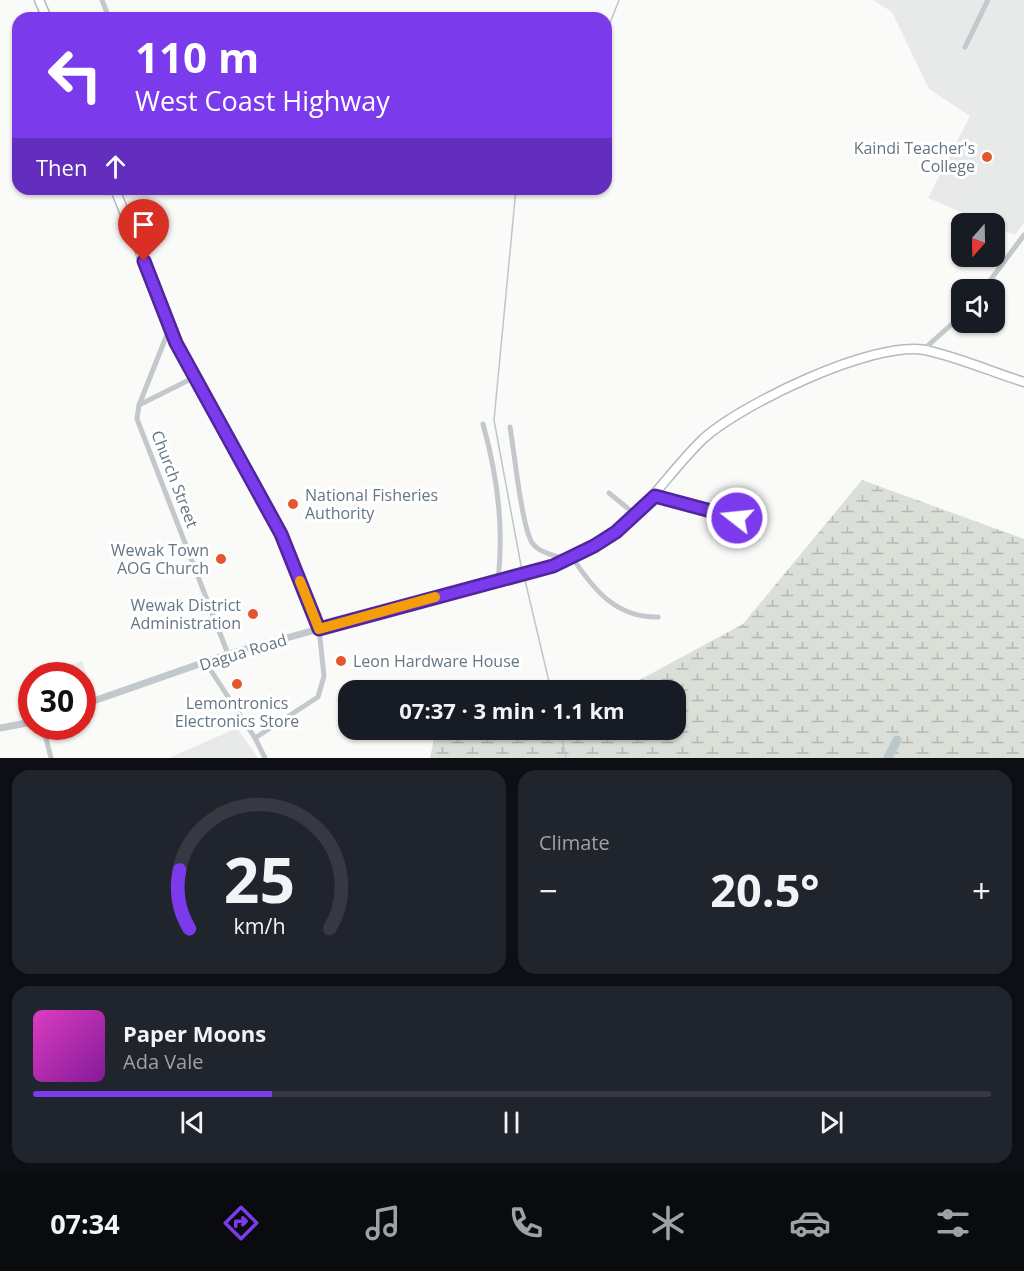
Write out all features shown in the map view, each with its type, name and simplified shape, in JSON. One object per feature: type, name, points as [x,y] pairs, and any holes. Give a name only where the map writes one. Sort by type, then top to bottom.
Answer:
[{"type":"main road","points":[[117,195],[170,327],[281,534],[319,629]]},
{"type":"main road","points":[[923,350],[1024,382]]},
{"type":"main road","name":"Dagua Road","points":[[319,629],[537,571],[570,558],[601,542],[636,515],[701,441],[744,410],[864,355],[923,350]]},
{"type":"street","points":[[965,47],[988,0]]},
{"type":"street","points":[[991,279],[1024,235]]},
{"type":"street","points":[[923,350],[951,325]]},
{"type":"street","points":[[139,405],[170,327]]},
{"type":"street","points":[[139,405],[195,377]]},
{"type":"street","name":"Church Street","points":[[139,405],[137,419],[228,654]]},
{"type":"street","points":[[483,424],[499,510],[502,548],[498,580]]},
{"type":"street","points":[[510,427],[523,514],[534,546],[570,558],[604,599],[620,609],[646,618],[658,617]]},
{"type":"street","points":[[609,493],[636,515]]},
{"type":"street","points":[[655,496],[737,518]]},
{"type":"street","points":[[255,738],[318,697],[324,676],[319,629]]},
{"type":"street","name":"Dagua Road","points":[[96,700],[228,654],[319,629]]},
{"type":"street","points":[[206,663],[255,738],[264,758]]},
{"type":"street","points":[[0,728],[18,725]]},
{"type":"street","points":[[46,740],[51,758]]},
{"type":"shaded area","name":"Kaindi Teacher's College","points":[[873,0],[1024,0],[1024,223],[1015,235],[1005,231],[1005,213],[963,213],[928,198],[970,116],[929,89],[892,12]]},
{"type":"shaded area","points":[[237,728],[258,758],[169,758]]},
{"type":"green space","points":[[862,480],[1024,539],[1024,758],[430,758],[434,740],[686,740],[686,680],[639,680],[743,624]]},
{"type":"waterway","points":[[612,18],[619,0]]},
{"type":"waterway","points":[[515,195],[494,420],[522,571]]},
{"type":"waterway","points":[[524,576],[549,680]]},
{"type":"waterway","points":[[562,740],[566,758]]},
{"type":"waterway","points":[[888,758],[897,740]]},
{"type":"slow traffic","points":[[300,581],[319,629],[435,597]]},
{"type":"place","name":"Kaindi Teacher's College","points":[[987,157]]},
{"type":"place","name":"National Fisheries Authority","points":[[293,504]]},
{"type":"place","name":"Wewak Town AOG Church","points":[[221,559]]},
{"type":"place","name":"Wewak District Administration","points":[[253,614]]},
{"type":"place","name":"Leon Hardware House","points":[[341,661]]},
{"type":"place","name":"Lemontronics Electronics Store","points":[[237,684]]},
{"type":"route","points":[[144,261],[176,343],[239,453],[281,534],[319,629],[553,566],[594,546],[616,532],[655,496],[674,503],[716,511],[737,518]]}]
